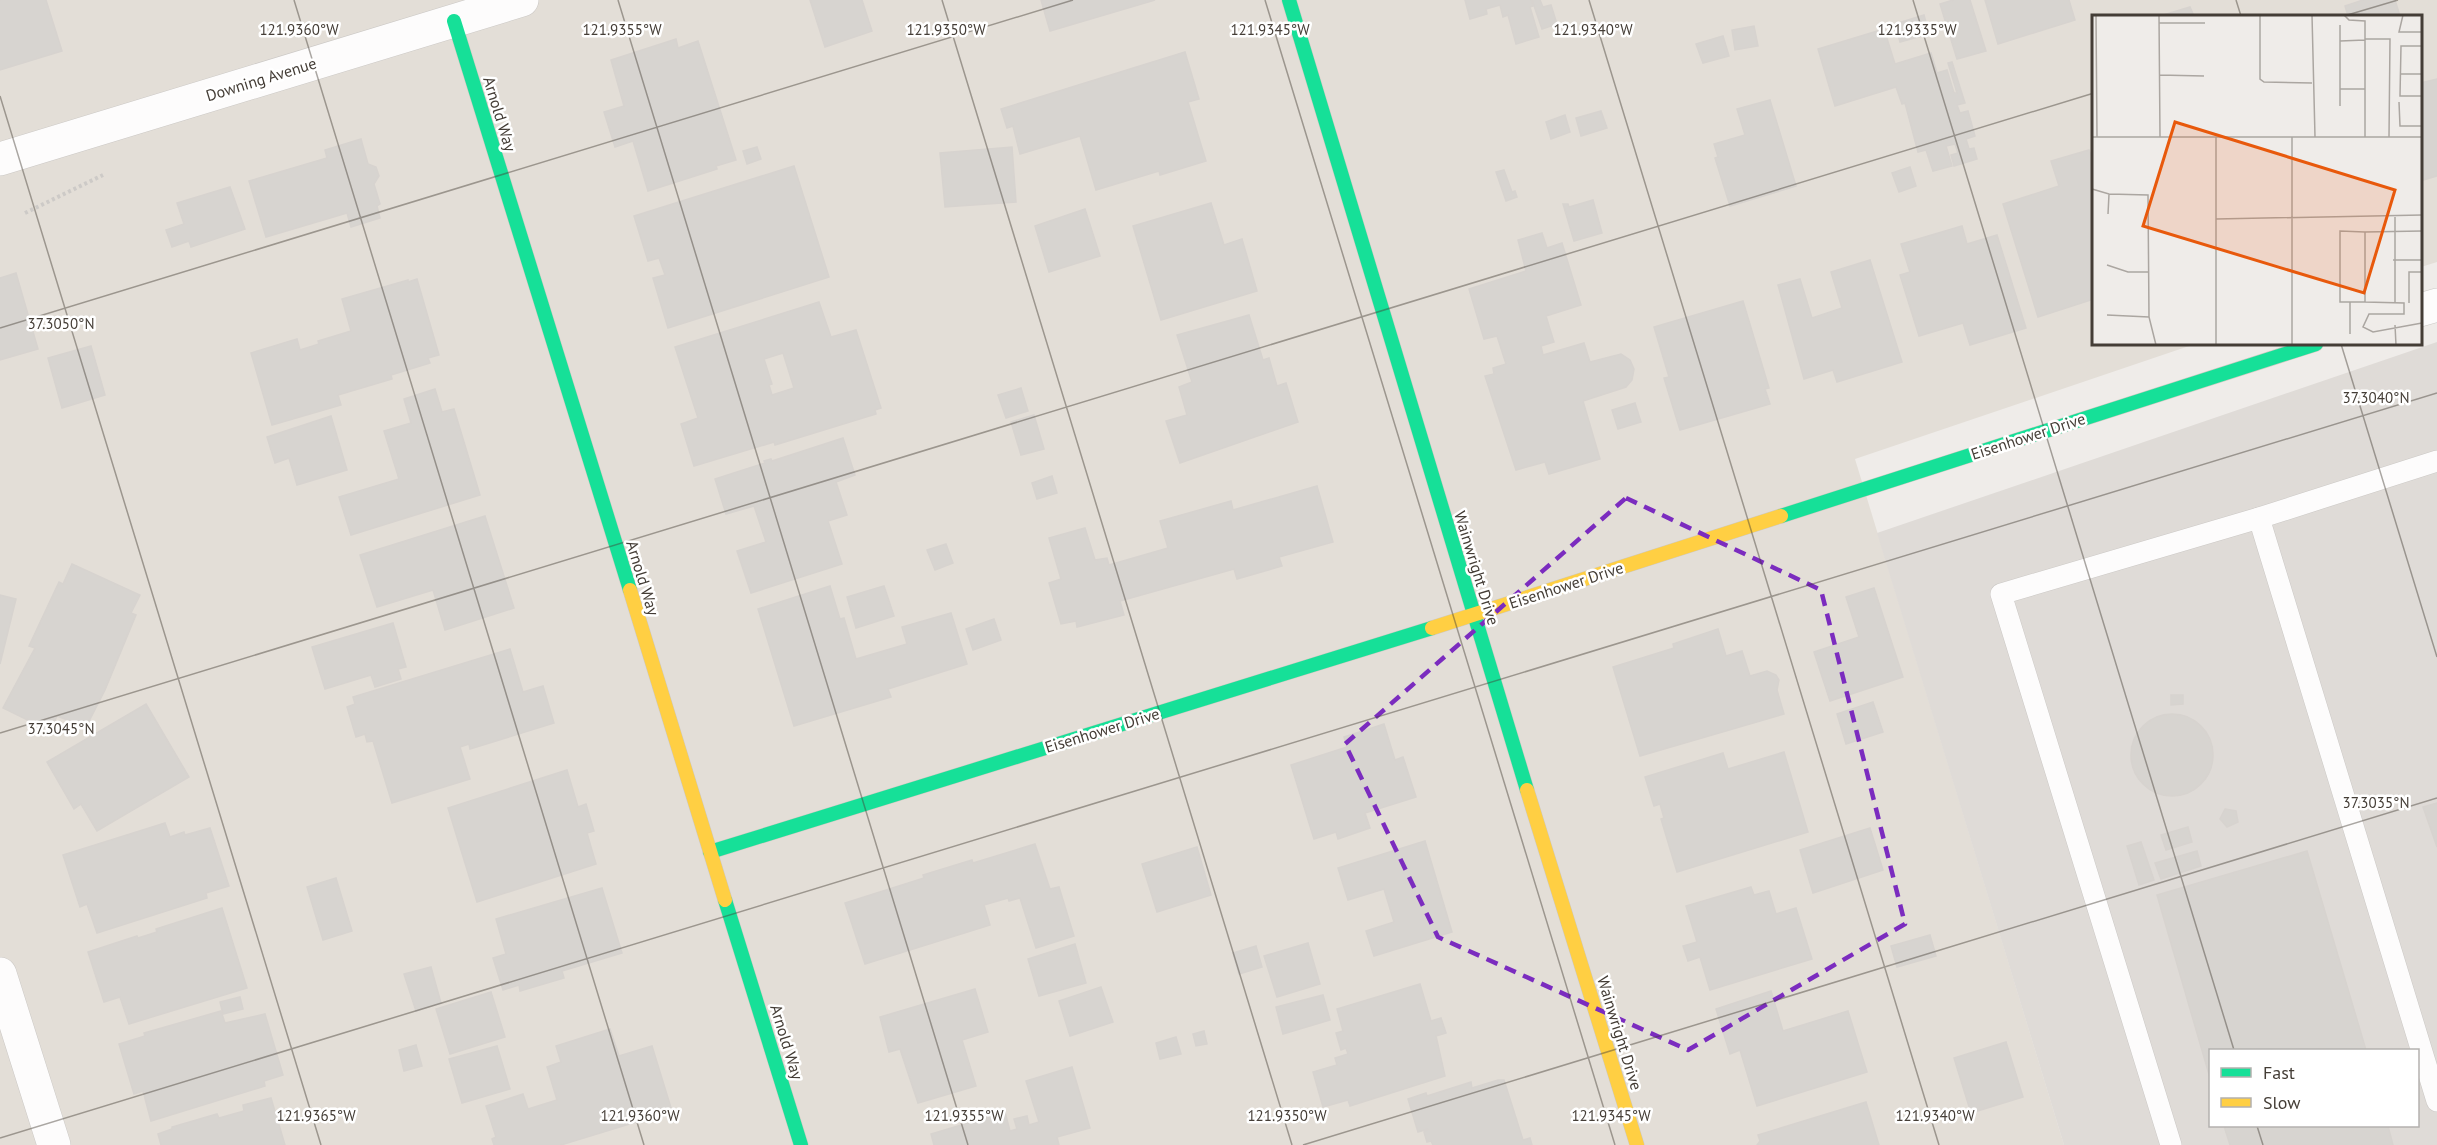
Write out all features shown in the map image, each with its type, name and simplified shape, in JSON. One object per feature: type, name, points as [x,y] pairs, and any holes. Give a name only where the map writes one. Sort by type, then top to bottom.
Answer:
[{"type":"street","name":"Downing Avenue","points":[[0,159],[522,0]]},
{"type":"street","name":"Wainwright Drive","points":[[1289,0],[1473,615],[1637,1145]]},
{"type":"street","name":"Arnold Way","points":[[454,21],[801,1145]]},
{"type":"street","points":[[2422,310],[2437,305]]},
{"type":"street","name":"Eisenhower Drive","points":[[710,852],[1473,615],[2313,345]]},
{"type":"street","points":[[0,974],[54,1145]]},
{"type":"lane","points":[[2171,1145],[2001,594],[2259,518],[2437,461]]},
{"type":"lane","points":[[2259,518],[2437,1101]]},
{"type":"path","points":[[25,213],[103,175]]},
{"type":"highlighted area","points":[[1626,498],[1821,590],[1905,924],[1688,1050],[1438,937],[1345,744]]},
{"type":"shaded area","points":[[0,0],[2437,0],[2437,262],[2422,267],[2422,15],[2092,15],[2092,345],[2192,345],[1855,459],[2064,1145],[0,1145]]},
{"type":"shaded area","points":[[2437,342],[2437,1145],[2064,1145],[1877,533]]},
{"type":"building","points":[[0,0],[46,0],[62,51],[0,70]]},
{"type":"building","points":[[810,0],[862,0],[872,31],[825,47]]},
{"type":"building","points":[[1041,0],[1155,0],[1050,31]]},
{"type":"building","points":[[1465,0],[1531,0],[1533,6],[1530,7],[1539,37],[1516,44],[1508,15],[1503,17],[1500,5],[1486,9],[1487,14],[1470,19]]},
{"type":"building","points":[[1532,0],[1540,0],[1543,7],[1551,5],[1557,24],[1542,29]]},
{"type":"building","points":[[1953,0],[1970,0],[1986,51],[1957,59],[1940,4]]},
{"type":"building","points":[[1985,0],[2069,0],[2075,20],[1998,44]]},
{"type":"building","points":[[2363,0],[2395,0],[2400,15],[2348,15],[2345,6]]},
{"type":"building","points":[[2190,7],[2194,15],[2163,15]]},
{"type":"building","points":[[1924,15],[1929,34],[1900,42],[1895,24]]},
{"type":"building","points":[[1754,26],[1758,46],[1735,50],[1732,30]]},
{"type":"building","points":[[1884,29],[1895,64],[1931,53],[1937,73],[1947,70],[1954,93],[1957,93],[1948,63],[1952,62],[1965,103],[1957,105],[1960,113],[1968,111],[1975,136],[1966,139],[1969,149],[1974,148],[1977,159],[1954,166],[1951,155],[1958,153],[1955,144],[1946,146],[1952,166],[1933,171],[1926,150],[1918,152],[1905,103],[1902,104],[1896,87],[1835,106],[1818,49]]},
{"type":"building","points":[[1723,36],[1729,56],[1703,63],[1696,44]]},
{"type":"building","points":[[676,39],[678,48],[698,41],[736,160],[716,166],[717,169],[648,191],[633,141],[615,147],[604,112],[624,106],[611,60]]},
{"type":"building","points":[[1185,52],[1199,99],[1188,102],[1206,161],[1160,175],[1159,171],[1096,190],[1080,136],[1020,154],[1013,126],[1007,128],[1001,109]]},
{"type":"building","points":[[2437,79],[2437,176],[2422,180],[2422,83]]},
{"type":"building","points":[[1770,100],[1796,186],[1730,206],[1715,158],[1718,157],[1714,144],[1745,135],[1737,109]]},
{"type":"building","points":[[1601,111],[1607,128],[1581,136],[1576,118]]},
{"type":"building","points":[[1565,115],[1570,132],[1551,139],[1546,122]]},
{"type":"building","points":[[361,139],[368,164],[376,167],[379,176],[374,184],[380,204],[377,206],[380,218],[351,227],[347,213],[266,237],[249,181],[327,158],[325,150]]},
{"type":"building","points":[[757,147],[761,159],[747,164],[743,151]]},
{"type":"building","points":[[1012,147],[1016,202],[945,207],[940,153]]},
{"type":"building","points":[[2089,150],[2092,158],[2092,300],[2038,317],[2003,204],[2059,186],[2051,161]]},
{"type":"building","points":[[794,166],[829,277],[668,328],[653,278],[665,275],[659,258],[648,261],[634,216]]},
{"type":"building","points":[[1910,167],[1916,186],[1899,192],[1892,173]]},
{"type":"building","points":[[1504,170],[1512,192],[1515,191],[1517,197],[1506,201],[1496,172]]},
{"type":"building","points":[[230,187],[245,229],[191,247],[189,241],[172,247],[166,230],[184,224],[177,203]]},
{"type":"building","points":[[1593,200],[1602,233],[1574,241],[1563,204],[1568,204],[1569,207]]},
{"type":"building","points":[[1211,203],[1224,245],[1242,239],[1257,291],[1161,320],[1133,226]]},
{"type":"building","points":[[1085,209],[1100,256],[1049,272],[1035,226]]},
{"type":"building","points":[[1962,226],[1967,244],[1997,235],[2026,328],[1970,345],[1963,323],[1919,336],[1900,275],[1910,272],[1901,244]]},
{"type":"building","points":[[1542,233],[1547,248],[1562,243],[1581,305],[1546,316],[1554,342],[1541,346],[1543,355],[1584,343],[1590,362],[1621,354],[1630,360],[1634,369],[1632,380],[1626,387],[1583,401],[1600,459],[1549,474],[1545,462],[1516,470],[1485,376],[1494,374],[1493,368],[1506,364],[1497,336],[1484,339],[1469,289],[1526,271],[1518,240]]},
{"type":"building","points":[[1870,260],[1902,362],[1837,382],[1833,370],[1804,379],[1778,285],[1800,279],[1812,318],[1842,308],[1831,272]]},
{"type":"building","points":[[16,273],[38,349],[0,360],[0,278]]},
{"type":"building","points":[[417,279],[439,355],[428,358],[430,363],[391,375],[392,379],[338,395],[341,405],[272,425],[251,353],[297,339],[300,350],[319,344],[318,341],[351,331],[342,299]]},
{"type":"building","points":[[1743,301],[1769,388],[1765,389],[1770,404],[1680,430],[1664,378],[1669,377],[1654,327]]},
{"type":"building","points":[[819,302],[831,337],[856,330],[881,408],[875,410],[876,414],[775,445],[774,442],[694,466],[681,424],[698,418],[675,347]],"holes":[[[783,353],[794,388],[772,395],[769,385],[772,384],[764,359]]]},
{"type":"building","points":[[1249,315],[1263,360],[1269,358],[1277,386],[1286,383],[1298,422],[1180,463],[1166,421],[1187,415],[1179,387],[1192,382],[1177,335]]},
{"type":"building","points":[[91,346],[105,395],[62,408],[48,358]]},
{"type":"building","points":[[1021,388],[1028,411],[1006,418],[998,395]]},
{"type":"building","points":[[435,389],[442,412],[454,409],[480,495],[351,535],[339,497],[399,479],[384,431],[411,423],[404,399]]},
{"type":"building","points":[[1635,403],[1641,422],[1618,429],[1612,410]]},
{"type":"building","points":[[1034,415],[1044,449],[1021,455],[1011,422]]},
{"type":"building","points":[[331,416],[347,470],[297,485],[289,458],[275,463],[267,437]]},
{"type":"building","points":[[843,438],[855,475],[836,482],[847,515],[828,521],[842,564],[751,593],[737,551],[766,542],[754,506],[726,514],[715,479],[765,463],[764,461],[771,459],[772,461]]},
{"type":"building","points":[[1052,476],[1057,493],[1037,499],[1032,483]]},
{"type":"building","points":[[1317,486],[1333,542],[1279,557],[1282,566],[1237,579],[1234,569],[1120,601],[1124,615],[1077,627],[1076,621],[1061,624],[1049,583],[1061,579],[1049,538],[1085,528],[1095,560],[1107,558],[1109,565],[1168,548],[1160,521],[1231,501],[1233,510]]},
{"type":"building","points":[[485,516],[514,608],[445,630],[433,590],[377,607],[360,555]]},
{"type":"building","points":[[946,544],[953,563],[935,570],[927,550]]},
{"type":"building","points":[[72,564],[140,595],[131,613],[136,615],[105,690],[86,727],[57,716],[50,731],[3,708],[35,648],[29,646],[59,582],[63,584]]},
{"type":"building","points":[[830,586],[840,619],[844,618],[856,659],[907,644],[902,627],[951,613],[967,664],[888,689],[891,697],[794,726],[758,609]]},
{"type":"building","points":[[884,586],[894,616],[856,628],[847,597]]},
{"type":"building","points":[[1874,588],[1903,677],[1830,701],[1814,652],[1859,637],[1846,597]]},
{"type":"building","points":[[0,595],[16,599],[0,664]]},
{"type":"building","points":[[994,619],[1001,640],[973,650],[966,629]]},
{"type":"building","points":[[393,623],[406,667],[398,669],[401,679],[375,687],[371,675],[325,689],[312,647]]},
{"type":"building","points":[[1718,629],[1726,656],[1742,651],[1750,676],[1767,671],[1776,675],[1779,680],[1777,690],[1784,714],[1640,756],[1613,667],[1674,648],[1673,644]]},
{"type":"building","points":[[510,649],[523,692],[543,686],[554,723],[470,749],[469,744],[460,747],[470,779],[392,803],[373,741],[367,742],[365,734],[356,737],[347,707],[355,704],[353,697]]},
{"type":"building","points":[[2171,695],[2183,695],[2183,704],[2171,705]]},
{"type":"building","points":[[1873,702],[1883,732],[1846,744],[1837,714]]},
{"type":"building","points":[[146,704],[189,777],[97,831],[81,804],[74,809],[47,762]]},
{"type":"building","points":[[2172,714],[2188,718],[2201,726],[2209,739],[2213,755],[2209,771],[2201,784],[2188,792],[2172,796],[2156,792],[2143,784],[2135,771],[2131,755],[2135,739],[2143,726],[2156,718]]},
{"type":"building","points":[[1384,724],[1395,760],[1403,757],[1416,797],[1365,813],[1370,828],[1338,839],[1336,832],[1314,839],[1291,765],[1347,747],[1344,737]]},
{"type":"building","points":[[1784,752],[1808,832],[1677,872],[1661,819],[1664,818],[1660,804],[1654,806],[1645,777],[1723,753],[1728,769]]},
{"type":"building","points":[[567,770],[578,807],[586,804],[594,831],[587,833],[596,864],[477,902],[448,808]]},
{"type":"building","points":[[2437,803],[2437,847],[2423,807]]},
{"type":"building","points":[[2225,809],[2236,811],[2238,822],[2227,827],[2220,819]]},
{"type":"building","points":[[165,823],[170,837],[184,832],[185,835],[210,828],[229,886],[206,893],[207,898],[97,933],[87,904],[80,907],[63,855]]},
{"type":"building","points":[[2188,827],[2192,842],[2166,850],[2161,835]]},
{"type":"building","points":[[1870,828],[1883,870],[1813,893],[1800,850]]},
{"type":"building","points":[[1425,841],[1452,932],[1374,956],[1366,931],[1394,922],[1384,889],[1348,900],[1338,868]]},
{"type":"building","points":[[2141,842],[2154,880],[2139,885],[2127,846]]},
{"type":"building","points":[[1035,844],[1050,889],[1059,887],[1074,936],[1036,948],[1020,898],[1009,901],[1008,898],[984,905],[990,925],[865,964],[845,903],[924,878],[923,875]]},
{"type":"building","points":[[1197,847],[1211,895],[1157,912],[1142,864]]},
{"type":"building","points":[[2197,851],[2201,866],[2161,879],[2155,863]]},
{"type":"building","points":[[2307,851],[2366,1049],[2209,1049],[2209,1075],[2157,895]]},
{"type":"building","points":[[336,878],[352,931],[323,940],[307,887]]},
{"type":"building","points":[[1751,887],[1754,895],[1769,891],[1776,914],[1796,908],[1812,959],[1710,990],[1700,957],[1688,961],[1683,946],[1697,942],[1686,906]]},
{"type":"building","points":[[602,888],[622,953],[562,971],[564,978],[520,991],[519,985],[503,990],[493,958],[506,954],[496,919]]},
{"type":"building","points":[[222,908],[247,988],[129,1024],[120,997],[104,1002],[88,952],[157,932],[156,929]]},
{"type":"building","points":[[1930,935],[1936,956],[1897,967],[1891,946]]},
{"type":"building","points":[[1308,943],[1320,984],[1277,997],[1264,956]]},
{"type":"building","points":[[1075,944],[1086,983],[1039,996],[1028,959]]},
{"type":"building","points":[[1256,946],[1262,967],[1239,974],[1233,953]]},
{"type":"building","points":[[431,967],[441,1003],[416,1011],[404,974]]},
{"type":"building","points":[[1420,984],[1431,1021],[1441,1018],[1446,1033],[1436,1036],[1445,1076],[1350,1106],[1348,1100],[1323,1107],[1313,1072],[1337,1065],[1335,1058],[1348,1054],[1346,1048],[1341,1050],[1336,1033],[1343,1031],[1337,1009]]},
{"type":"building","points":[[1101,987],[1113,1022],[1070,1036],[1059,1001]]},
{"type":"building","points":[[975,989],[988,1032],[962,1040],[976,1086],[918,1103],[900,1049],[889,1052],[880,1017]]},
{"type":"building","points":[[1771,991],[1783,1031],[1848,1011],[1867,1072],[1757,1106],[1740,1050],[1730,1054],[1716,1009]]},
{"type":"building","points":[[491,992],[505,1037],[450,1054],[436,1009]]},
{"type":"building","points":[[1323,995],[1330,1020],[1283,1034],[1276,1007]]},
{"type":"building","points":[[240,997],[243,1009],[223,1014],[220,1002]]},
{"type":"building","points":[[221,1011],[225,1023],[265,1014],[283,1075],[264,1081],[265,1086],[151,1121],[143,1091],[134,1094],[119,1044],[145,1036],[144,1033]]},
{"type":"building","points":[[610,1029],[619,1056],[652,1046],[672,1111],[561,1145],[494,1145],[492,1139],[496,1137],[486,1106],[523,1094],[528,1109],[557,1100],[547,1067],[561,1062],[556,1046]]},
{"type":"building","points":[[1204,1031],[1207,1044],[1196,1046],[1193,1034]]},
{"type":"building","points":[[1176,1037],[1181,1054],[1160,1059],[1156,1043]]},
{"type":"building","points":[[2006,1042],[2023,1097],[1971,1113],[1954,1058]]},
{"type":"building","points":[[416,1045],[422,1066],[404,1071],[399,1050]]},
{"type":"building","points":[[497,1046],[510,1089],[462,1103],[449,1059]]},
{"type":"building","points":[[1072,1067],[1090,1128],[1057,1137],[1059,1145],[934,1145],[931,1134],[1005,1112],[1010,1131],[1017,1129],[1014,1119],[1027,1116],[1029,1125],[1039,1122],[1026,1081]]},
{"type":"building","points":[[1504,1080],[1523,1140],[1530,1138],[1532,1145],[1433,1145],[1431,1141],[1427,1142],[1424,1132],[1428,1129],[1418,1132],[1408,1099],[1426,1093],[1427,1096],[1471,1082],[1472,1088]]},
{"type":"building","points":[[271,1098],[285,1145],[161,1145],[158,1134],[172,1127],[217,1114],[219,1118],[244,1111],[243,1105]]},
{"type":"building","points":[[1866,1102],[1879,1145],[1757,1145],[1760,1141],[1758,1135]]},
{"type":"building","points":[[2224,1127],[2388,1127],[2393,1145],[2230,1145]]},
{"type":"traffic: fast","points":[[1289,0],[1527,790]]},
{"type":"traffic: fast","points":[[454,21],[630,590]]},
{"type":"traffic: fast","points":[[1781,516],[2313,345]]},
{"type":"traffic: fast","points":[[710,852],[1432,628]]},
{"type":"traffic: fast","points":[[725,900],[801,1145]]},
{"type":"traffic: slow","points":[[1432,628],[1781,516]]},
{"type":"traffic: slow","points":[[630,590],[725,900]]},
{"type":"traffic: slow","points":[[1527,790],[1637,1145]]}]
